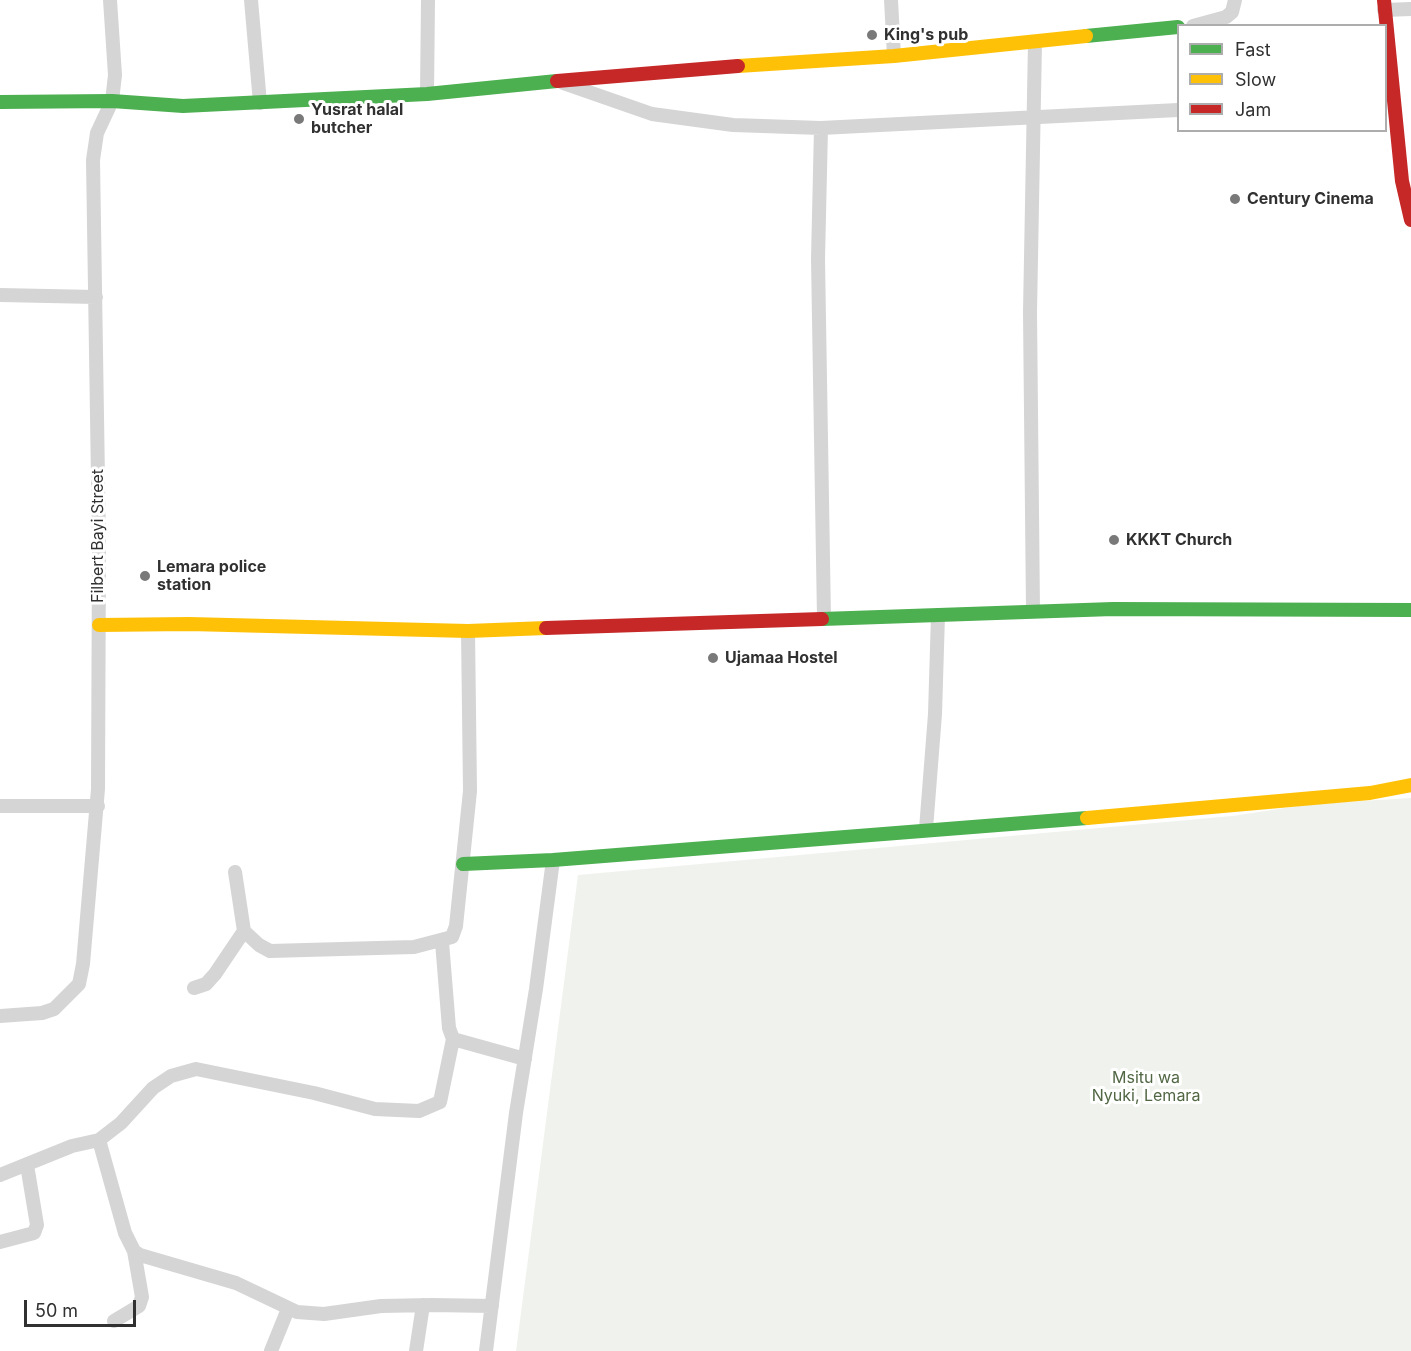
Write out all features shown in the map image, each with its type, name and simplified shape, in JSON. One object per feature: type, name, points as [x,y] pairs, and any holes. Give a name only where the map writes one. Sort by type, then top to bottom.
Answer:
[{"type":"street","name":"Filbert Bayi Street","points":[[0,1016],[54,1010],[79,984],[98,806],[99,625],[93,159],[97,133],[112,101],[116,75],[110,0]]},
{"type":"street","points":[[251,0],[260,103]]},
{"type":"street","points":[[427,94],[428,0]]},
{"type":"street","points":[[891,0],[894,56]]},
{"type":"street","points":[[1200,24],[1226,17],[1232,12],[1235,0]]},
{"type":"street","points":[[1385,24],[1384,5],[1411,9]]},
{"type":"street","points":[[0,102],[112,101],[183,106],[427,94],[683,69],[894,56],[1177,27]]},
{"type":"street","points":[[1033,611],[1030,312],[1035,42]]},
{"type":"street","points":[[1387,48],[1390,91],[1402,181],[1411,220]]},
{"type":"street","points":[[557,81],[652,114],[733,125],[821,128],[1177,110]]},
{"type":"street","points":[[821,128],[818,259],[824,619]]},
{"type":"street","points":[[0,295],[96,297]]},
{"type":"street","points":[[99,625],[189,624],[468,631],[1155,608],[1411,610]]},
{"type":"street","points":[[926,830],[935,714],[938,615]]},
{"type":"street","points":[[235,872],[244,931],[259,945],[270,951],[414,947],[442,942],[452,936],[456,926],[470,791],[468,631]]},
{"type":"street","points":[[463,864],[553,860],[1370,793],[1411,785]]},
{"type":"street","points":[[0,806],[98,806]]},
{"type":"street","points":[[486,1351],[516,1113],[553,860]]},
{"type":"street","points":[[194,988],[206,984],[215,974],[244,931]]},
{"type":"street","points":[[0,1175],[72,1146],[99,1140],[121,1124],[153,1088],[171,1076],[196,1069],[314,1093],[375,1109],[419,1111],[440,1102],[453,1039],[449,1028],[442,942]]},
{"type":"street","points":[[453,1039],[525,1059]]},
{"type":"street","points":[[99,1140],[125,1233],[135,1251],[142,1297],[139,1306],[114,1321]]},
{"type":"street","points":[[0,1242],[34,1233],[38,1226],[27,1165]]},
{"type":"street","points":[[135,1251],[158,1261],[236,1283],[288,1309],[324,1314],[381,1306],[492,1306]]},
{"type":"street","points":[[416,1351],[423,1305]]},
{"type":"street","points":[[271,1351],[288,1309]]},
{"type":"green space","name":"Msitu wa Nyuki, Lemara","points":[[1411,798],[1411,1351],[516,1351],[578,875],[1232,816],[1312,804]]},
{"type":"traffic: fast","points":[[1086,36],[1177,27]]},
{"type":"traffic: fast","points":[[0,102],[112,101],[183,106],[427,94],[557,81]]},
{"type":"traffic: fast","points":[[822,619],[1113,609],[1411,610]]},
{"type":"traffic: fast","points":[[463,864],[553,860],[1087,818]]},
{"type":"traffic: slow","points":[[738,66],[894,56],[1086,36]]},
{"type":"traffic: slow","points":[[99,625],[189,624],[468,631],[546,628]]},
{"type":"traffic: slow","points":[[1087,818],[1370,793],[1411,785]]},
{"type":"traffic: jam","points":[[1384,0],[1386,24]]},
{"type":"traffic: jam","points":[[1387,30],[1402,181],[1411,220]]},
{"type":"traffic: jam","points":[[557,81],[738,66]]},
{"type":"traffic: jam","points":[[546,628],[822,619]]},
{"type":"place","name":"King's pub","points":[[872,35]]},
{"type":"place","name":"Yusrat halal butcher","points":[[299,119]]},
{"type":"place","name":"Century Cinema","points":[[1235,199]]},
{"type":"place","name":"KKKT Church","points":[[1114,540]]},
{"type":"place","name":"Lemara police station","points":[[145,576]]},
{"type":"place","name":"Ujamaa Hostel","points":[[713,658]]}]
